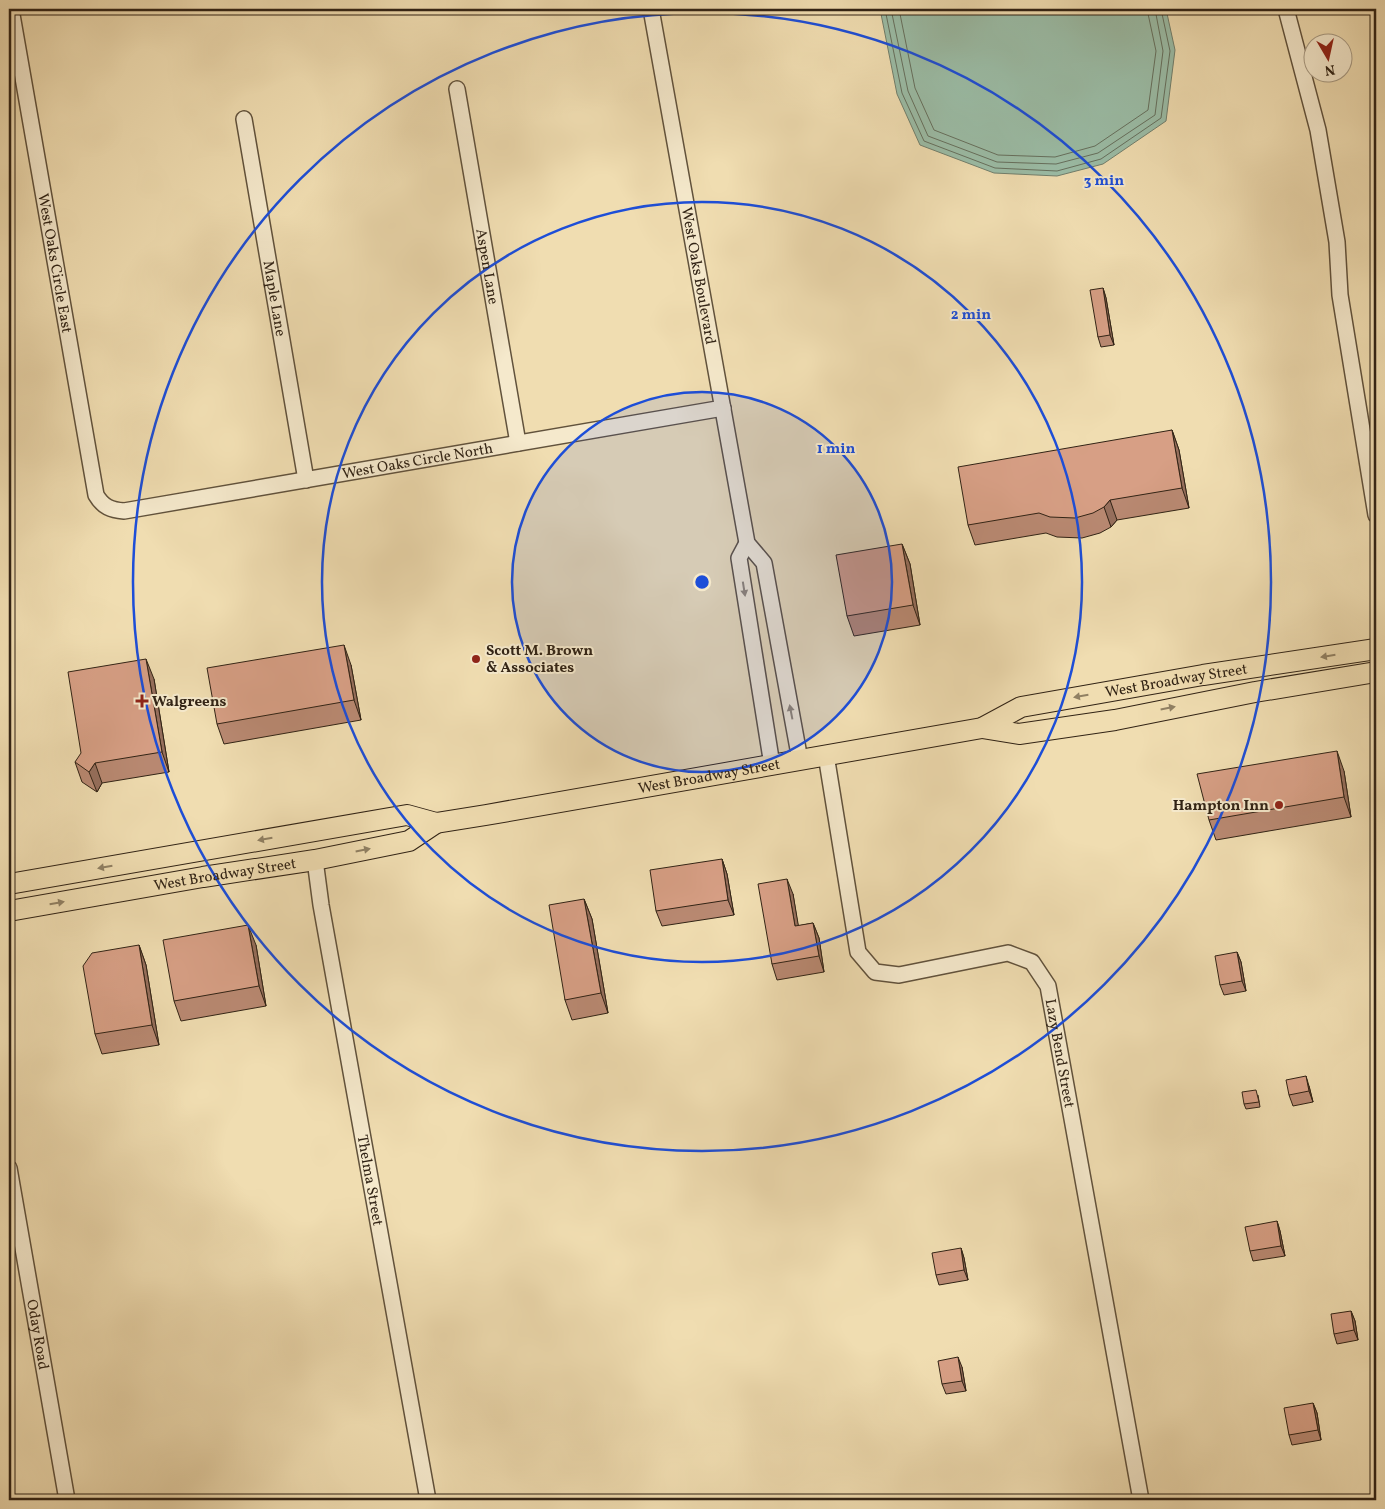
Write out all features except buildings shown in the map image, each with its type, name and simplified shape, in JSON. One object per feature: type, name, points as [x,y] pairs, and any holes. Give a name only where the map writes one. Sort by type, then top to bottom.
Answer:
[{"type":"main road","name":"West Broadway Street","points":[[9,884],[407,815],[436,823],[486,815],[982,728],[1021,707],[1203,675],[1376,649]]},
{"type":"main road","name":"West Broadway Street","points":[[982,728],[1019,734],[1115,720],[1255,692],[1376,672]]},
{"type":"main road","points":[[1115,720],[1150,698],[1183,689],[1203,675]]},
{"type":"main road","points":[[1052,729],[1062,717],[1116,702],[1140,687]]},
{"type":"main road","name":"West Broadway Street","points":[[9,911],[203,877],[315,860],[409,841],[436,823]]},
{"type":"street","name":"West Oaks Circle East","points":[[11,9],[96,496],[101,504],[112,510]]},
{"type":"street","name":"West Oaks Boulevard","points":[[651,9],[747,543],[739,558],[772,765]]},
{"type":"street","points":[[1286,9],[1318,130],[1337,242],[1340,295],[1376,514]]},
{"type":"street","name":"Aspen Lane","points":[[457,89],[518,443]]},
{"type":"street","name":"Maple Lane","points":[[244,119],[306,480]]},
{"type":"street","name":"West Oaks Circle North","points":[[112,510],[124,511],[723,408]]},
{"type":"street","points":[[747,543],[764,563],[800,760]]},
{"type":"street","points":[[749,623],[773,619]]},
{"type":"street","name":"Lazy Bend Street","points":[[826,755],[858,952],[875,972],[899,975],[1008,953],[1032,962],[1048,986],[1140,1500]]},
{"type":"street","name":"Thelma Street","points":[[315,860],[322,913],[428,1500]]},
{"type":"street","name":"Oday Road","points":[[9,1168],[67,1500]]},
{"type":"water","points":[[880,9],[1166,9],[1175,50],[1166,121],[1103,164],[1057,176],[994,173],[920,145],[897,94]]},
{"type":"place","name":"Scott M. Brown & Associates","points":[[476,659]]},
{"type":"place","name":"Walgreens","points":[[142,701]]},
{"type":"place","name":"Hampton Inn","points":[[1279,805]]}]
